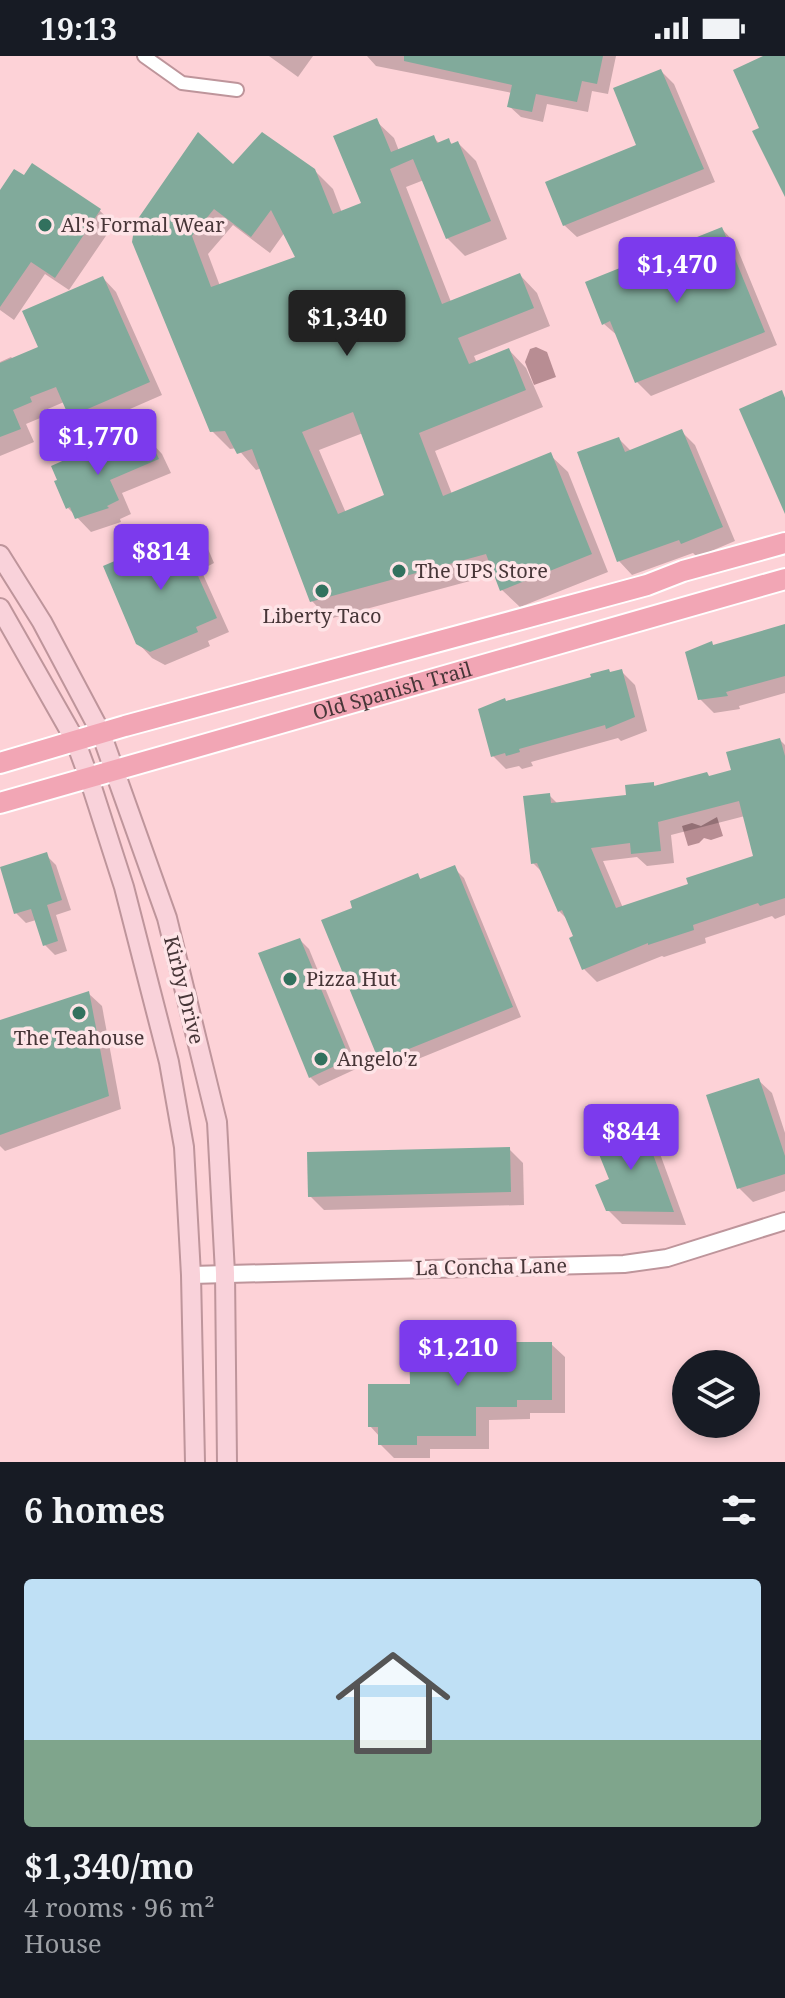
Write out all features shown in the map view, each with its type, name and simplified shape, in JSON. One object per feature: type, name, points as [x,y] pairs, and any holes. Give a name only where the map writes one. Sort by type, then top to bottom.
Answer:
[{"type":"main road","name":"Old Spanish Trail","points":[[0,763],[286,681],[647,585],[683,571],[785,543]]},
{"type":"main road","points":[[762,549],[780,580]]},
{"type":"main road","name":"Kirby Drive","points":[[0,555],[42,622],[101,733],[167,918],[217,1122],[225,1273],[227,1462]]},
{"type":"main road","name":"Old Spanish Trail","points":[[0,803],[780,580]]},
{"type":"main road","points":[[647,585],[657,616]]},
{"type":"main road","name":"Kirby Drive","points":[[0,608],[75,740],[124,887],[169,1062],[184,1147],[191,1275],[195,1462]]},
{"type":"main road","points":[[487,629],[499,659]]},
{"type":"main road","points":[[286,681],[296,718]]},
{"type":"street","points":[[144,56],[182,83],[237,90]]},
{"type":"street","name":"La Concha Lane","points":[[191,1275],[624,1264],[667,1258],[785,1221]]},
{"type":"shaded area","points":[[536,347],[547,352],[556,377],[534,385],[525,362],[530,349]]},
{"type":"shaded area","points":[[717,817],[723,836],[711,840],[704,838],[688,846],[682,826],[692,823],[701,826]]},
{"type":"building","points":[[404,56],[603,56],[597,84],[582,81],[577,102],[536,94],[532,112],[507,107],[512,85],[404,61]]},
{"type":"building","points":[[763,56],[785,56],[785,197],[752,131],[759,128],[733,70]]},
{"type":"building","points":[[661,69],[704,169],[563,226],[545,182],[636,145],[613,88]]},
{"type":"building","points":[[377,118],[391,152],[434,135],[437,143],[449,138],[451,144],[458,141],[491,221],[446,239],[413,159],[390,169],[442,304],[520,273],[534,308],[458,338],[469,364],[509,348],[526,390],[419,433],[443,496],[551,452],[592,554],[500,591],[486,554],[310,602],[252,449],[237,454],[225,431],[210,432],[132,242],[135,223],[198,132],[233,164],[262,132],[315,169],[333,214],[361,203],[333,136]],"holes":[[[214,209],[251,237],[271,210],[295,257],[211,287],[192,236]],[[353,412],[384,495],[338,514],[302,432]]]},
{"type":"building","name":"Al's Formal Wear","points":[[32,163],[101,209],[55,278],[31,262],[0,307],[0,190],[14,169],[24,175]]},
{"type":"building","points":[[722,227],[765,332],[635,383],[610,321],[602,325],[585,282]]},
{"type":"building","points":[[103,276],[150,382],[69,417],[56,387],[30,397],[32,402],[13,410],[21,429],[0,437],[0,363],[38,347],[22,311]]},
{"type":"building","points":[[782,390],[785,398],[785,514],[739,409]]},
{"type":"building","points":[[682,429],[723,527],[681,544],[679,540],[617,562],[577,452],[619,437],[625,452]]},
{"type":"building","points":[[149,438],[159,459],[110,480],[119,500],[107,506],[109,508],[75,519],[70,507],[66,509],[51,466],[85,451],[86,454],[97,450],[101,458]]},
{"type":"building","points":[[195,533],[202,549],[189,556],[217,618],[196,627],[198,632],[150,652],[136,644],[103,566],[178,534],[180,539]]},
{"type":"building","points":[[785,624],[785,676],[726,692],[728,696],[698,700],[685,652],[712,641],[713,645]]},
{"type":"building","points":[[609,669],[610,672],[622,669],[635,717],[606,729],[605,725],[519,749],[520,752],[506,756],[505,753],[491,757],[478,709],[505,698],[506,701]]},
{"type":"building","points":[[780,738],[785,756],[785,898],[760,906],[758,903],[693,925],[694,930],[648,943],[582,970],[562,910],[558,912],[537,863],[531,864],[523,796],[550,793],[551,803],[626,795],[625,785],[654,782],[654,786],[707,772],[709,776],[731,770],[726,752]],"holes":[[[739,801],[753,856],[686,878],[688,884],[616,908],[591,848],[630,843],[631,854],[661,851],[658,822]]]},
{"type":"building","points":[[47,852],[62,900],[47,905],[58,941],[43,946],[31,909],[14,914],[0,867]]},
{"type":"building","points":[[455,865],[513,1007],[379,1061],[321,920],[352,908],[350,901],[418,873],[420,879]]},
{"type":"building","points":[[300,938],[350,1059],[309,1078],[258,953]]},
{"type":"building","points":[[89,991],[109,1096],[0,1135],[0,1020]]},
{"type":"building","points":[[759,1078],[785,1156],[785,1174],[737,1189],[706,1095]]},
{"type":"building","points":[[638,1113],[674,1212],[606,1211],[595,1185],[609,1179],[596,1147]]},
{"type":"building","points":[[510,1147],[511,1192],[308,1197],[307,1152]]},
{"type":"building","points":[[409,1342],[552,1342],[552,1400],[517,1400],[517,1407],[476,1407],[476,1436],[417,1436],[417,1445],[378,1445],[378,1427],[368,1427],[368,1384],[410,1384]]},
{"type":"place","name":"Al's Formal Wear","points":[[45,225]]},
{"type":"place","name":"The UPS Store","points":[[399,571]]},
{"type":"place","name":"Liberty Taco","points":[[322,591]]},
{"type":"place","name":"Pizza Hut","points":[[290,979]]},
{"type":"place","name":"The Teahouse","points":[[79,1013]]},
{"type":"place","name":"Angelo'z","points":[[321,1059]]}]
